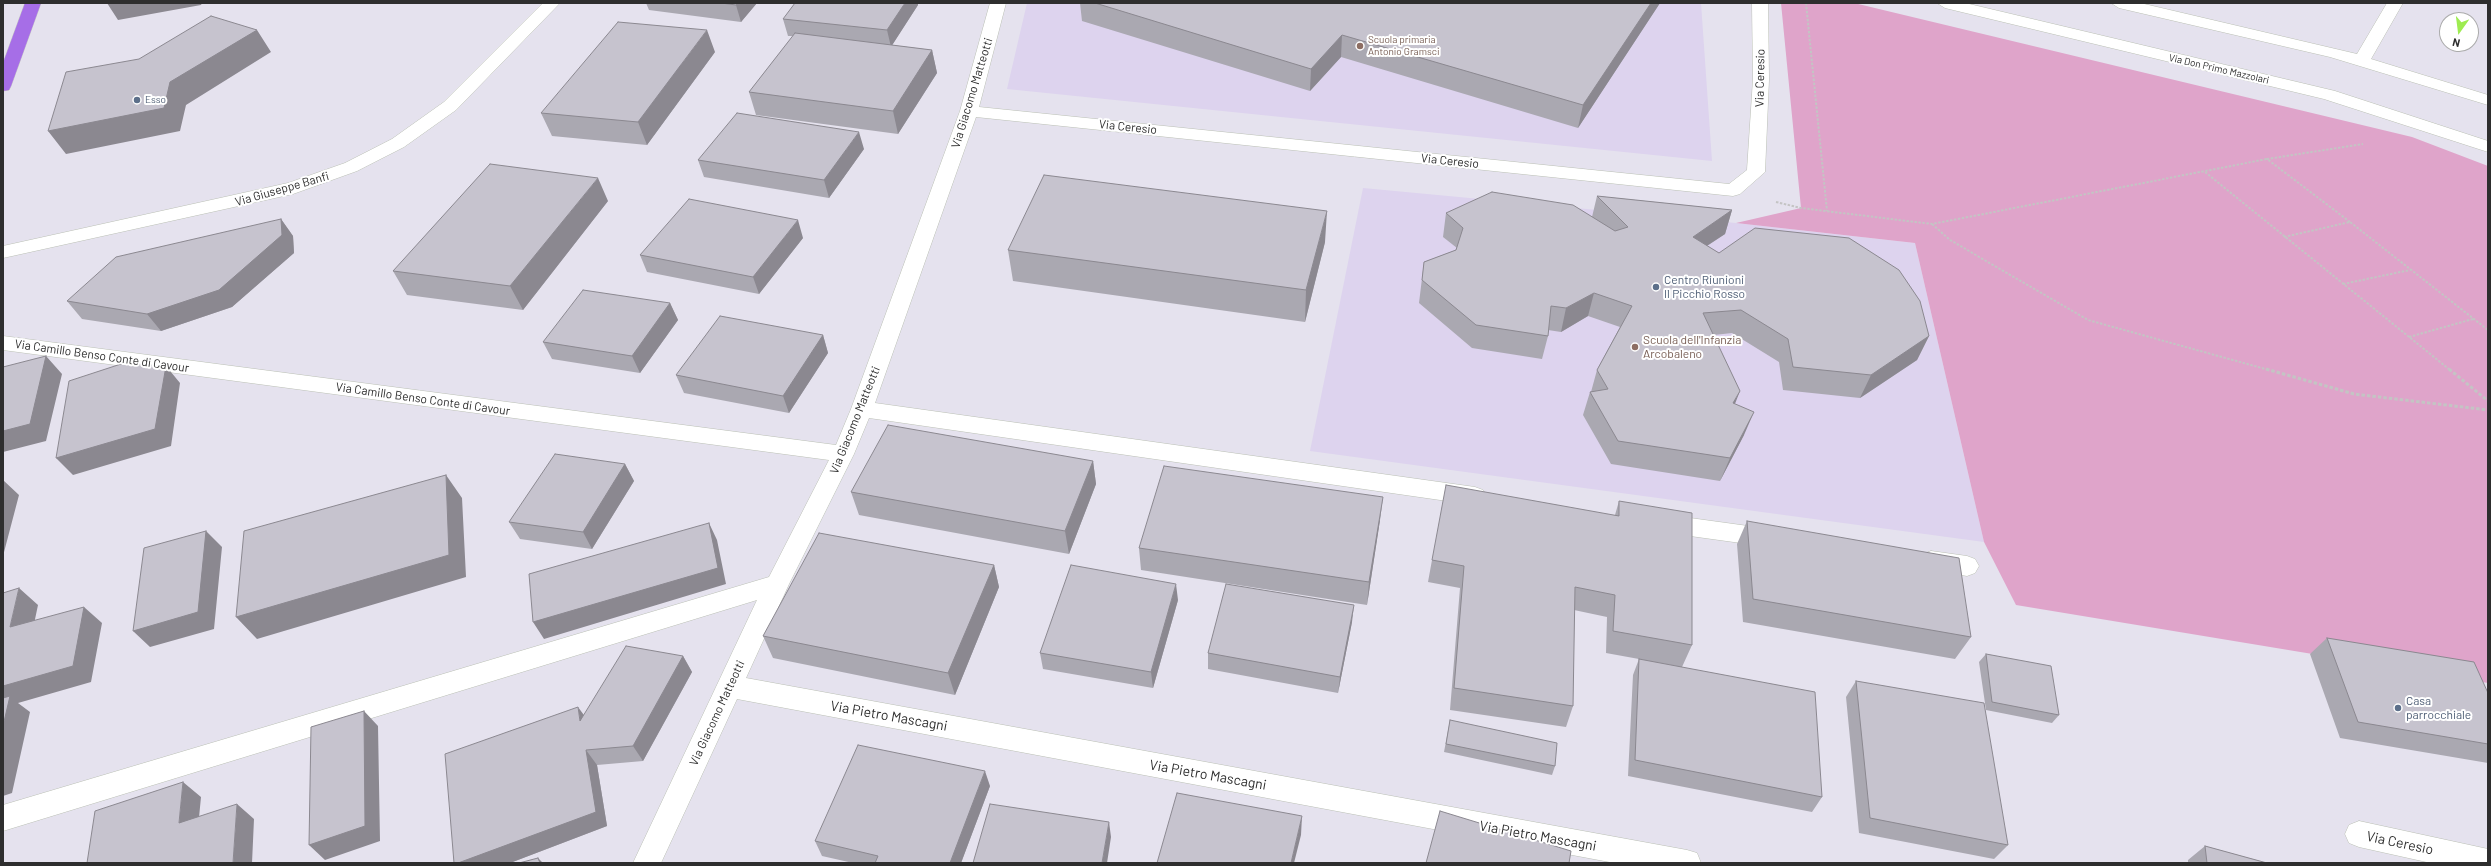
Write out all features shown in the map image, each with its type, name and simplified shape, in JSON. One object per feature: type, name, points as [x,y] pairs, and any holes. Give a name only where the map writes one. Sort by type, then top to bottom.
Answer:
[{"type":"main road","points":[[3,86],[33,3]]},
{"type":"street","name":"Via Giuseppe Banfi","points":[[3,252],[186,214],[292,188],[351,167],[398,143],[450,106],[552,3]]},
{"type":"street","name":"Via Giacomo Matteotti","points":[[647,863],[777,584],[843,454],[862,409],[970,111],[998,3]]},
{"type":"street","name":"Via Ceresio","points":[[970,111],[1733,190],[1756,172],[1761,79],[1760,3]]},
{"type":"street","name":"Via Don Primo Mazzolari","points":[[1945,3],[2329,95],[2454,134],[2488,147]]},
{"type":"street","points":[[2361,61],[2395,3]]},
{"type":"street","points":[[2131,4],[2361,61],[2488,100]]},
{"type":"street","name":"Via Camillo Benso Conte di Cavour","points":[[3,343],[843,454]]},
{"type":"street","points":[[862,409],[1493,499]]},
{"type":"street","points":[[1643,520],[1793,542]]},
{"type":"street","points":[[1912,558],[1967,566]]},
{"type":"street","points":[[3,818],[777,584]]},
{"type":"street","name":"Via Pietro Mascagni","points":[[729,686],[1687,863]]},
{"type":"street","name":"Via Ceresio","points":[[2359,834],[2488,862]]},
{"type":"path","points":[[1806,3],[1826,211]]},
{"type":"path","points":[[1733,190],[1801,208],[1932,224],[2267,159],[2366,144]]},
{"type":"path","points":[[2267,159],[2488,330]]},
{"type":"path","points":[[2204,171],[2488,401]]},
{"type":"path","points":[[2284,237],[2350,222]]},
{"type":"path","points":[[1932,224],[1950,240],[2088,320],[2354,394],[2488,410]]},
{"type":"path","points":[[2342,284],[2411,270]]},
{"type":"path","points":[[2409,337],[2474,319]]},
{"type":"shaded area","name":"Scuola primaria Antonio Gramsci","points":[[1027,3],[1701,3],[1712,161],[1007,89]]},
{"type":"shaded area","points":[[1781,3],[1854,3],[2412,137],[2488,166],[2488,683],[2016,605],[1984,542],[1915,243],[1736,223],[1801,208]]},
{"type":"shaded area","name":"Scuola dell'Infanzia Arcobaleno","points":[[1363,188],[1736,223],[1915,243],[1984,542],[1310,451]]},
{"type":"building","points":[[721,3],[738,3],[736,5]]},
{"type":"building","points":[[795,3],[905,3],[887,30],[783,19]]},
{"type":"building","points":[[1095,3],[1651,3],[1583,105],[1342,35],[1311,69]]},
{"type":"building","points":[[211,16],[257,30],[170,82],[164,108],[48,131],[66,72],[139,59]]},
{"type":"building","points":[[618,22],[707,30],[638,122],[541,113]]},
{"type":"building","points":[[795,33],[932,50],[893,111],[749,92]]},
{"type":"building","points":[[737,113],[859,132],[824,180],[698,160]]},
{"type":"building","points":[[490,164],[598,178],[510,286],[393,271]]},
{"type":"building","points":[[1044,175],[1327,211],[1306,290],[1008,250]]},
{"type":"building","points":[[1492,192],[1573,205],[1615,231],[1628,227],[1597,196],[1732,210],[1693,237],[1719,253],[1755,228],[1849,238],[1899,270],[1920,301],[1929,336],[1871,375],[1793,367],[1788,339],[1741,310],[1703,313],[1740,391],[1733,403],[1754,412],[1730,458],[1618,441],[1590,392],[1608,389],[1597,370],[1632,306],[1594,293],[1566,308],[1551,306],[1548,336],[1476,325],[1422,280],[1424,262],[1456,250],[1463,228],[1446,213]]},
{"type":"building","points":[[689,199],[798,220],[753,277],[640,255]]},
{"type":"building","points":[[281,219],[282,235],[219,290],[147,314],[67,301],[116,257]]},
{"type":"building","points":[[583,290],[670,303],[632,356],[543,342]]},
{"type":"building","points":[[720,316],[823,335],[783,396],[676,375]]},
{"type":"building","points":[[46,356],[30,424],[3,431],[3,367]]},
{"type":"building","points":[[124,363],[166,366],[155,429],[56,458],[69,381]]},
{"type":"building","points":[[888,425],[1093,461],[1065,531],[851,492]]},
{"type":"building","points":[[555,454],[625,464],[583,532],[509,522]]},
{"type":"building","points":[[1164,466],[1383,497],[1369,582],[1139,548]]},
{"type":"building","points":[[446,475],[449,555],[236,617],[244,531]]},
{"type":"building","points":[[1446,485],[1619,516],[1619,501],[1692,513],[1692,645],[1613,631],[1615,595],[1575,587],[1573,706],[1454,688],[1464,566],[1432,560]]},
{"type":"building","points":[[1747,521],[1959,558],[1971,637],[1753,599]]},
{"type":"building","points":[[709,523],[718,568],[533,622],[529,574]]},
{"type":"building","points":[[206,531],[198,612],[133,631],[144,548]]},
{"type":"building","points":[[819,533],[994,565],[948,673],[763,636]]},
{"type":"building","points":[[1071,565],[1176,584],[1151,672],[1040,653]]},
{"type":"building","points":[[1226,584],[1354,605],[1340,677],[1208,653]]},
{"type":"building","points":[[19,588],[10,627],[84,607],[73,666],[3,686],[3,593]]},
{"type":"building","name":"Casa parrocchiale","points":[[2327,638],[2474,662],[2488,693],[2488,744],[2358,722]]},
{"type":"building","points":[[626,646],[683,656],[633,746],[586,750],[596,812],[458,863],[454,863],[445,754],[578,707],[580,721]]},
{"type":"building","points":[[1986,654],[2051,666],[2059,715],[1992,702]]},
{"type":"building","points":[[1639,659],[1815,692],[1822,797],[1635,760]]},
{"type":"building","points":[[1856,681],[1984,703],[2008,845],[1870,818]]},
{"type":"building","points":[[10,696],[3,726],[3,698]]},
{"type":"building","points":[[364,711],[365,826],[309,845],[311,727]]},
{"type":"building","points":[[1450,720],[1557,743],[1555,766],[1446,744]]},
{"type":"building","points":[[858,745],[985,771],[950,863],[875,863],[878,856],[815,841]]},
{"type":"building","points":[[183,782],[179,823],[237,804],[233,863],[87,863],[95,811]]},
{"type":"building","points":[[1177,793],[1302,816],[1291,863],[1157,863]]},
{"type":"building","points":[[990,804],[1109,822],[1102,863],[973,863]]},
{"type":"building","points":[[1440,811],[1571,851],[1569,863],[1426,863]]},
{"type":"building","points":[[2205,846],[2267,863],[2207,863]]},
{"type":"building","points":[[538,858],[540,863],[519,863]]},
{"type":"place","name":"Scuola primaria Antonio Gramsci","points":[[1360,46]]},
{"type":"place","name":"Esso","points":[[137,100]]},
{"type":"place","name":"Centro Riunioni Il Picchio Rosso","points":[[1656,287]]},
{"type":"place","name":"Scuola dell'Infanzia Arcobaleno","points":[[1635,347]]},
{"type":"place","name":"Casa parrocchiale","points":[[2398,708]]}]
